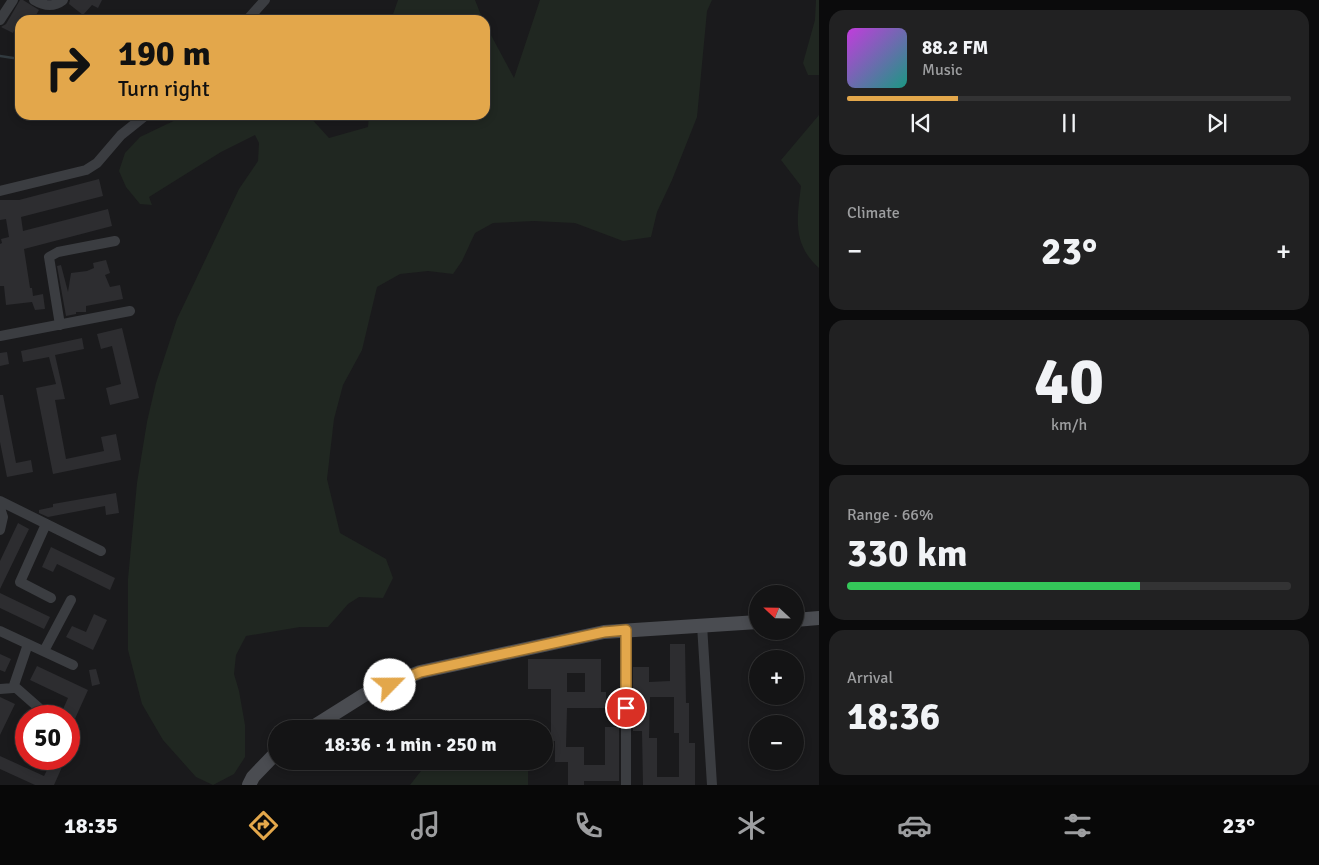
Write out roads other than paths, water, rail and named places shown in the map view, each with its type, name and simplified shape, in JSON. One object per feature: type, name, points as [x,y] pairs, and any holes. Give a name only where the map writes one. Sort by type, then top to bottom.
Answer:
[{"type":"main road","points":[[804,619],[819,618]]},
{"type":"main road","points":[[324,720],[364,695],[420,672],[604,632],[749,622]]},
{"type":"main road","points":[[249,785],[253,777],[268,761]]},
{"type":"street","points":[[0,20],[13,0]]},
{"type":"street","points":[[34,0],[42,5],[52,6],[63,0]]},
{"type":"street","points":[[252,15],[265,0]]},
{"type":"street","points":[[0,191],[86,170],[97,163],[121,135],[140,120]]},
{"type":"street","points":[[60,324],[50,257],[58,252],[115,241]]},
{"type":"street","points":[[0,336],[130,311]]},
{"type":"street","points":[[0,501],[100,551]]},
{"type":"street","points":[[0,508],[3,516],[0,530]]},
{"type":"street","points":[[46,524],[20,582],[51,598]]},
{"type":"street","points":[[44,651],[71,600]]},
{"type":"street","points":[[702,625],[712,785]]},
{"type":"street","points":[[626,630],[626,785]]},
{"type":"street","points":[[0,631],[73,665]]},
{"type":"street","points":[[0,689],[13,688],[28,644]]},
{"type":"street","points":[[14,686],[36,705]]},
{"type":"waterway","points":[[0,56],[15,58]]}]
